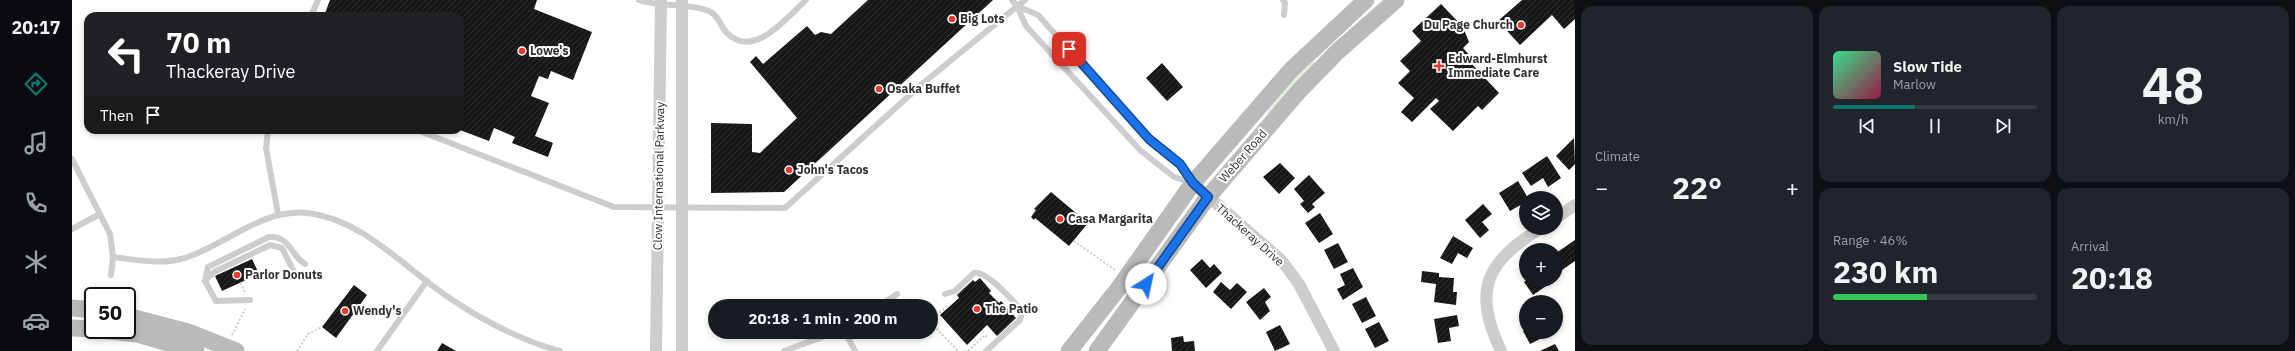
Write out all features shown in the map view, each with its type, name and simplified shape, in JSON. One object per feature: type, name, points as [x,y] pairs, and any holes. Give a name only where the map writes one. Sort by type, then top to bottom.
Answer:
[{"type":"main road","name":"Weber Road","points":[[1069,351],[1126,278],[1193,183],[1291,70],[1366,0]]},
{"type":"main road","name":"Weber Road","points":[[1097,351],[1208,197],[1299,91],[1337,52],[1396,0]]},
{"type":"main road","points":[[72,308],[84,309]]},
{"type":"main road","points":[[136,318],[188,332],[231,348]]},
{"type":"main road","points":[[72,328],[84,329]]},
{"type":"main road","points":[[136,334],[196,351]]},
{"type":"street","name":"Clow International Parkway","points":[[656,351],[661,1]]},
{"type":"street","name":"Clow International Parkway","points":[[682,2],[682,351]]},
{"type":"street","name":"Thackeray Drive","points":[[1193,183],[1282,261],[1299,284],[1334,351]]},
{"type":"street","points":[[1563,213],[1575,205]]},
{"type":"street","points":[[1501,351],[1488,321],[1486,292],[1491,276],[1499,261],[1510,248],[1530,235]]},
{"type":"lane","points":[[313,12],[318,0]]},
{"type":"lane","points":[[639,0],[682,2],[711,12],[719,20],[725,31],[735,39],[749,43],[764,37],[806,0]]},
{"type":"lane","name":"Thackeray Drive","points":[[1012,0],[1018,6],[1038,15],[1149,139],[1180,164],[1193,183]]},
{"type":"lane","points":[[427,134],[614,207],[785,208],[922,84],[1025,0]]},
{"type":"lane","points":[[1283,0],[1286,3],[1284,15]]},
{"type":"lane","points":[[1018,6],[1026,26],[1141,151],[1174,177],[1193,183]]},
{"type":"lane","points":[[268,134],[266,148],[278,214]]},
{"type":"lane","points":[[72,159],[110,234],[113,257],[111,275]]},
{"type":"lane","points":[[113,257],[162,262],[185,258],[278,214],[307,213],[338,219],[364,234],[427,281],[471,311],[524,338],[560,351]]},
{"type":"lane","points":[[72,229],[100,214]]},
{"type":"lane","points":[[250,300],[216,301],[206,281],[208,267],[269,237],[279,236],[287,242],[295,258],[305,264]]},
{"type":"lane","points":[[206,281],[214,272],[270,245],[282,248],[296,276]]},
{"type":"lane","points":[[945,294],[955,291],[974,273],[978,272],[983,274],[1003,291],[1022,312],[1020,320],[986,351]]},
{"type":"lane","points":[[377,351],[427,281]]},
{"type":"lane","points":[[890,299],[897,294]]},
{"type":"lane","points":[[784,351],[817,339]]},
{"type":"lane","points":[[849,339],[855,351]]},
{"type":"path","points":[[1074,241],[1126,278]]},
{"type":"path","points":[[231,348],[250,300],[240,283]]},
{"type":"path","points":[[938,315],[949,304]]},
{"type":"path","points":[[297,351],[308,334],[322,327]]},
{"type":"path","points":[[938,330],[958,351]]},
{"type":"green space","points":[[1314,61],[1315,63],[1267,115],[1266,114],[1286,86]]},
{"type":"building","name":"Lowe's","points":[[330,0],[537,0],[534,9],[592,32],[573,80],[551,71],[548,79],[539,76],[531,96],[549,103],[535,136],[553,143],[548,157],[512,143],[515,137],[494,128],[489,141],[464,132],[464,12],[326,12]]},
{"type":"building","points":[[868,0],[993,0],[784,192],[711,193],[711,123],[752,124],[752,152],[760,153],[797,118],[750,62],[756,56],[763,64],[807,26],[815,35],[821,32],[831,34]]},
{"type":"building","name":"Du Page Church","points":[[1522,0],[1575,0],[1575,19],[1564,29],[1552,15],[1520,45],[1498,21]]},
{"type":"building","name":"Edward-Elmhurst Immediate Care","points":[[1441,4],[1463,27],[1469,42],[1463,48],[1472,58],[1469,61],[1499,93],[1482,110],[1478,106],[1453,131],[1430,109],[1439,101],[1436,98],[1412,122],[1401,112],[1414,98],[1398,83],[1410,71],[1400,61],[1421,41],[1412,31]]},
{"type":"building","points":[[1162,63],[1183,87],[1167,101],[1146,78]]},
{"type":"building","points":[[1574,138],[1575,164],[1569,170],[1556,156]]},
{"type":"building","points":[[1547,156],[1561,178],[1548,187],[1543,178],[1531,186],[1522,173]]},
{"type":"building","points":[[1280,163],[1295,178],[1279,194],[1263,177]]},
{"type":"building","points":[[1309,175],[1325,193],[1312,204],[1315,207],[1308,213],[1300,204],[1304,201],[1294,189]]},
{"type":"building","points":[[1518,181],[1524,191],[1519,191],[1519,206],[1510,211],[1499,193]]},
{"type":"building","name":"Casa Margarita","points":[[1051,192],[1088,223],[1069,246],[1035,218],[1034,220],[1031,217],[1036,210],[1034,209]]},
{"type":"building","points":[[1483,204],[1492,214],[1482,222],[1489,230],[1480,238],[1465,220]]},
{"type":"building","points":[[1320,213],[1333,234],[1319,243],[1305,223]]},
{"type":"building","points":[[1453,236],[1473,248],[1467,258],[1458,253],[1452,264],[1440,258]]},
{"type":"building","points":[[1575,240],[1575,261],[1563,269],[1563,248]]},
{"type":"building","points":[[1338,243],[1348,262],[1334,269],[1324,250]]},
{"type":"building","name":"Parlor Donuts","points":[[252,259],[259,274],[222,291],[215,276]]},
{"type":"building","points":[[1202,259],[1210,268],[1214,264],[1222,273],[1206,288],[1190,270]]},
{"type":"building","points":[[1353,268],[1363,287],[1343,300],[1337,289],[1345,285],[1340,274]]},
{"type":"building","points":[[1422,271],[1439,273],[1439,277],[1454,278],[1453,292],[1457,292],[1456,305],[1434,302],[1436,284],[1421,282]]},
{"type":"building","name":"The Patio","points":[[980,278],[991,291],[989,293],[999,303],[1001,301],[1016,318],[997,336],[987,325],[967,345],[940,315],[959,298],[957,295],[973,280],[975,282]]},
{"type":"building","points":[[1221,282],[1230,290],[1237,283],[1247,292],[1231,309],[1213,292]]},
{"type":"building","name":"Wendy's","points":[[354,285],[367,295],[336,338],[322,327]]},
{"type":"building","points":[[1527,287],[1545,287],[1533,295]]},
{"type":"building","points":[[1264,288],[1271,297],[1265,302],[1270,311],[1260,320],[1246,302]]},
{"type":"building","points":[[1366,297],[1376,316],[1362,323],[1352,304]]},
{"type":"building","points":[[1457,315],[1459,326],[1449,328],[1451,341],[1438,343],[1434,319]]},
{"type":"building","points":[[1379,322],[1389,341],[1375,348],[1365,329]]},
{"type":"building","points":[[1280,325],[1290,344],[1275,351],[1266,332]]},
{"type":"building","points":[[1183,336],[1184,342],[1194,341],[1195,351],[1172,351],[1171,338]]},
{"type":"building","points":[[1527,339],[1540,339],[1530,344]]},
{"type":"building","points":[[442,343],[456,351],[437,351]]},
{"type":"building","points":[[1555,344],[1559,351],[1540,351]]},
{"type":"place","name":"Big Lots","points":[[952,19]]},
{"type":"place","name":"Du Page Church","points":[[1521,25]]},
{"type":"place","name":"Lowe's","points":[[522,51]]},
{"type":"place","name":"Edward-Elmhurst Immediate Care","points":[[1439,66]]},
{"type":"place","name":"Osaka Buffet","points":[[879,89]]},
{"type":"place","name":"John's Tacos","points":[[789,170]]},
{"type":"place","name":"Casa Margarita","points":[[1060,219]]},
{"type":"place","name":"Parlor Donuts","points":[[237,275]]},
{"type":"place","name":"The Patio","points":[[977,309]]},
{"type":"place","name":"Wendy's","points":[[345,311]]},
{"type":"route","points":[[1069,49],[1149,139],[1180,164],[1193,183],[1208,197],[1146,284]]}]
